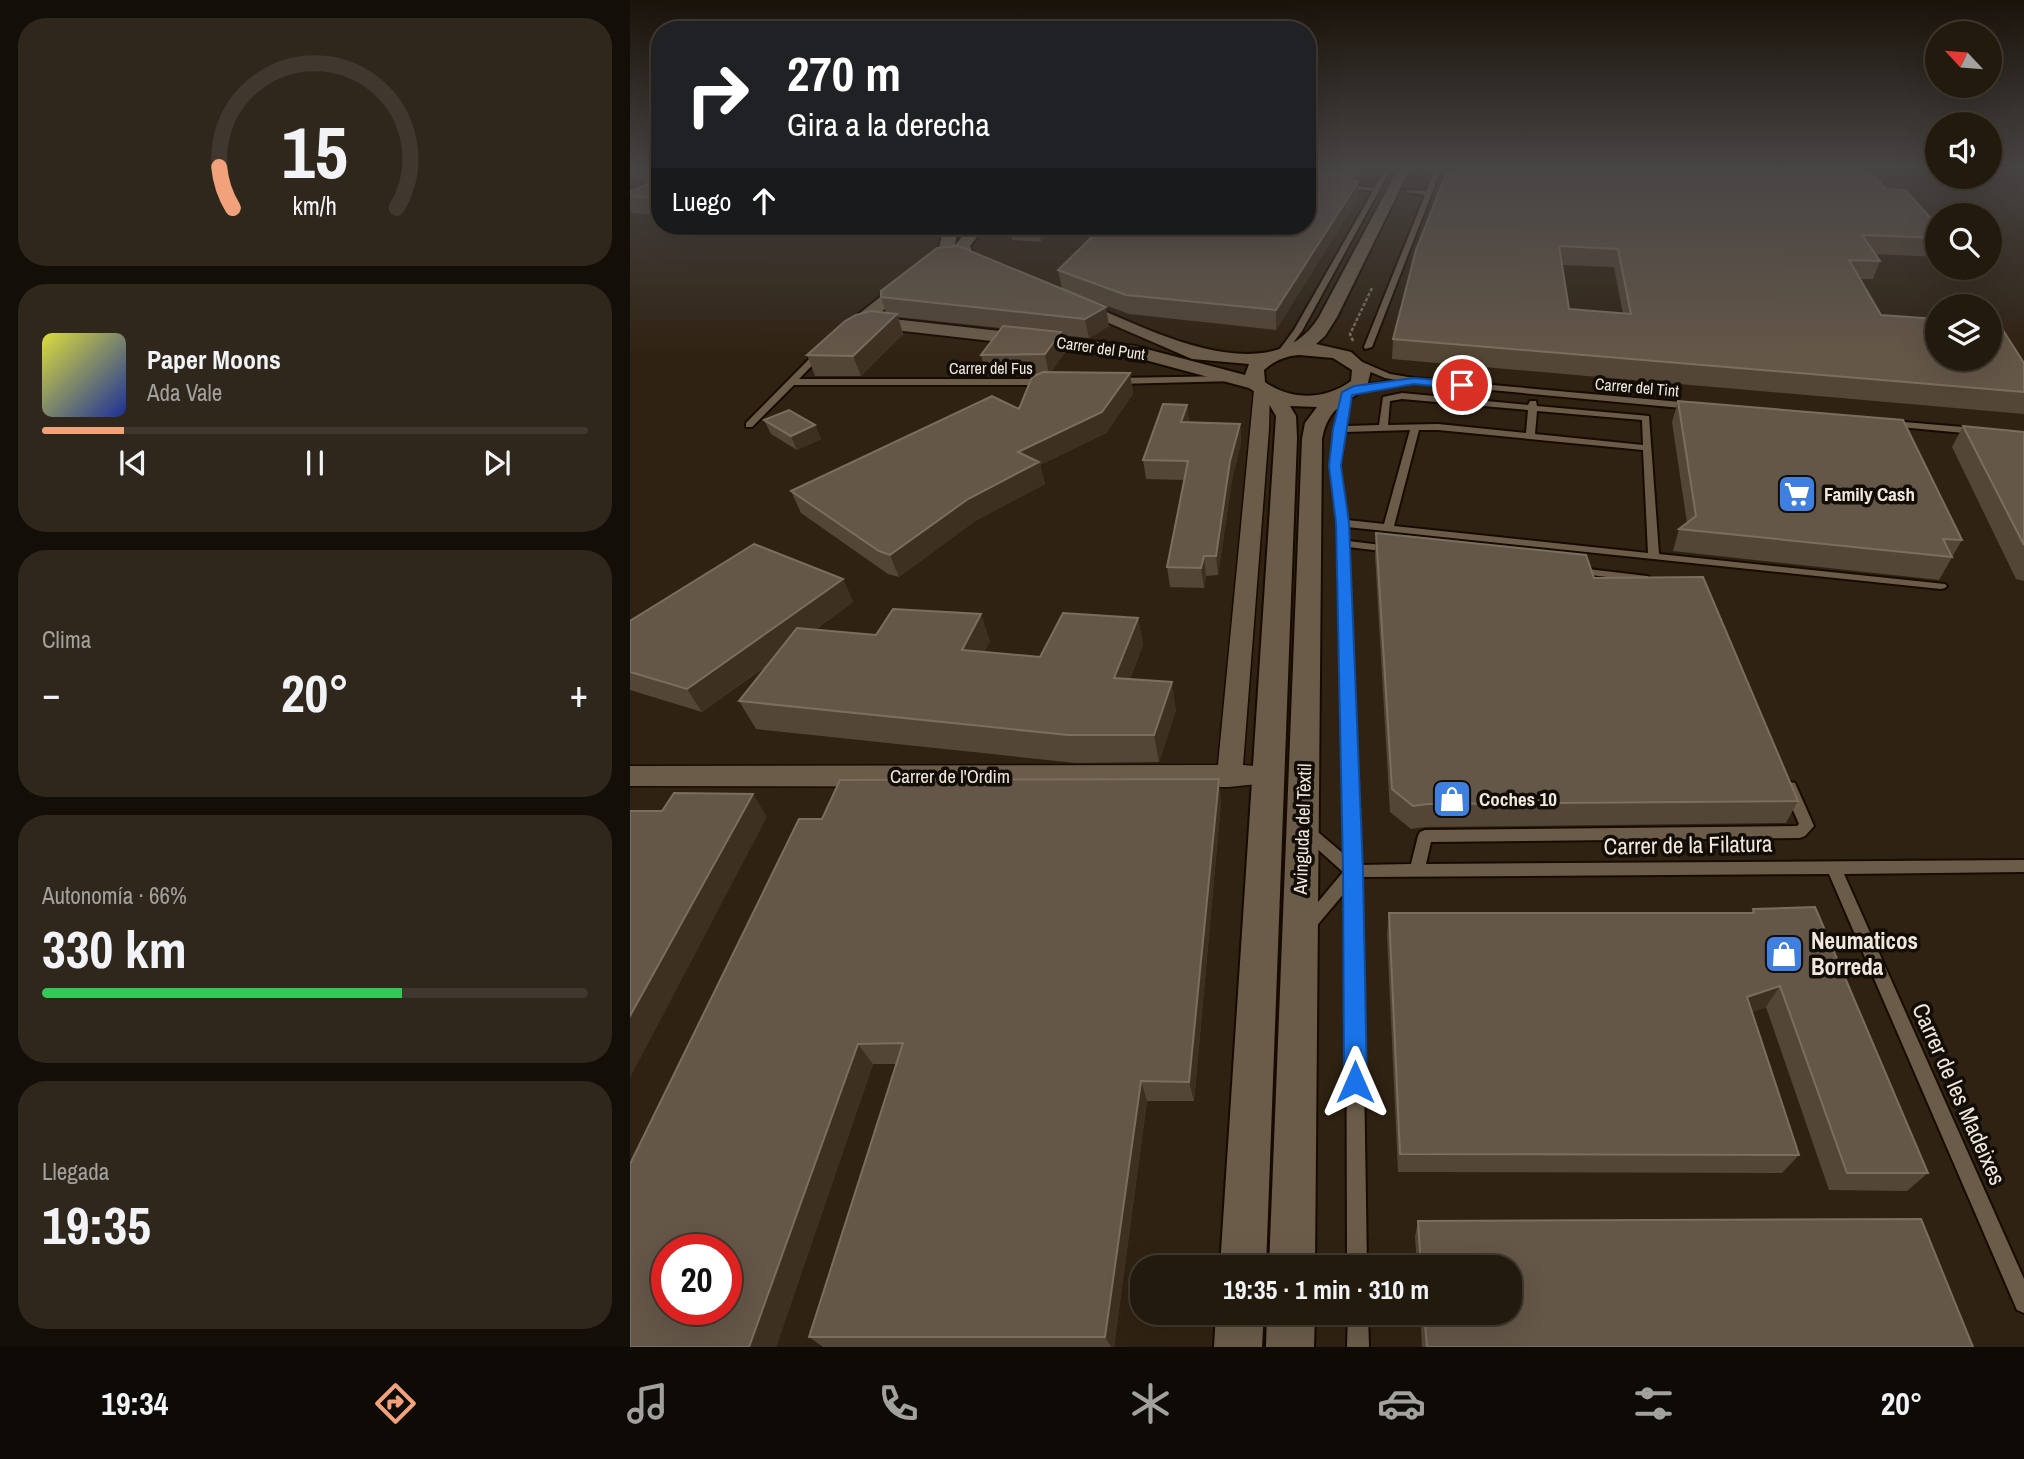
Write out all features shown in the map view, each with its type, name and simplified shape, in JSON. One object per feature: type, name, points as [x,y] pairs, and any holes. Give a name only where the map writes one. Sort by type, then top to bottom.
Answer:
[{"type":"street","points":[[1229,777],[1264,390],[1254,369],[1319,332],[1373,230]]},
{"type":"street","points":[[1345,320],[1389,230]]},
{"type":"street","points":[[934,261],[948,248],[950,235]]},
{"type":"street","points":[[934,261],[951,257],[973,261],[962,246],[971,235]]},
{"type":"street","name":"Carrer del Punt","points":[[934,261],[853,326],[1136,352],[1303,401],[1343,403]]},
{"type":"street","points":[[1053,296],[1199,355],[1227,359],[1322,350],[1353,351],[1363,376],[1343,403]]},
{"type":"street","name":"Avinguda del Tèxtil","points":[[1244,1255],[1287,438],[1286,416],[1264,390]]},
{"type":"street","name":"Avinguda del Tèxtil","points":[[1292,1255],[1312,439],[1315,423],[1343,403]]},
{"type":"street","name":"Carrer de l'Ordim","points":[[630,775],[1269,775]]},
{"type":"street","points":[[1238,1347],[1239,1325]]},
{"type":"street","points":[[1290,1347],[1291,1325]]},
{"type":"lane","points":[[1283,353],[1355,230]]},
{"type":"lane","points":[[1410,230],[1353,351],[1388,376],[1414,381]]},
{"type":"lane","points":[[749,425],[826,347]]},
{"type":"lane","points":[[1108,381],[1233,379]]},
{"type":"lane","points":[[1343,403],[1414,381]]},
{"type":"lane","name":"Carrer del Tint","points":[[1414,381],[1698,406]]},
{"type":"lane","name":"Carrer del Fus","points":[[791,382],[1053,382]]},
{"type":"lane","points":[[1530,436],[1535,392]]},
{"type":"lane","points":[[1383,428],[1385,399],[1402,396],[1646,418],[1654,557]]},
{"type":"lane","points":[[1343,403],[1383,428],[1438,427],[1647,448]]},
{"type":"lane","points":[[1343,403],[1335,466],[1342,523],[1353,871],[1357,1255]]},
{"type":"lane","points":[[1874,422],[1983,432]]},
{"type":"lane","points":[[1388,528],[1415,428]]},
{"type":"lane","points":[[1342,523],[1941,586]]},
{"type":"lane","points":[[1342,543],[1410,551]]},
{"type":"lane","points":[[1559,569],[1667,581]]},
{"type":"lane","points":[[1418,871],[1425,836],[1800,832],[1807,826],[1786,776]]},
{"type":"lane","points":[[1303,827],[1353,871]]},
{"type":"lane","name":"Carrer de les Madeixes","points":[[1833,866],[2024,1303]]},
{"type":"lane","name":"Carrer de la Filatura","points":[[1353,871],[2024,866]]},
{"type":"lane","points":[[1299,938],[1323,903],[1353,871]]},
{"type":"lane","points":[[1358,1325],[1358,1347]]},
{"type":"building","points":[[1316,230],[1327,230],[1276,310],[1126,295],[1058,270],[1094,235],[1316,235]]},
{"type":"building","points":[[1424,230],[1925,230],[1925,238],[1862,235],[1880,261],[1849,260],[1881,315],[1925,318],[1925,371],[2002,371],[2002,329],[2024,363],[2024,392],[1393,339],[1416,250]],"holes":[[[1559,246],[1618,249],[1631,314],[1569,309]]]},
{"type":"building","points":[[958,246],[1106,307],[1085,319],[881,297],[881,291],[937,248]]},
{"type":"building","points":[[871,311],[897,314],[853,356],[807,355],[845,321]]},
{"type":"building","points":[[1003,326],[1061,332],[1045,354],[981,355]]},
{"type":"building","points":[[1043,372],[1130,373],[1102,412],[1018,452],[1039,462],[968,499],[890,555],[879,551],[791,491],[992,396],[1019,409],[1032,377]]},
{"type":"building","points":[[1678,401],[1903,420],[1962,540],[1943,539],[1952,557],[1679,529],[1696,516]]},
{"type":"building","points":[[1163,404],[1187,405],[1181,422],[1240,424],[1230,461],[1216,556],[1204,556],[1201,568],[1167,567],[1188,461],[1143,460]]},
{"type":"building","points":[[789,410],[815,425],[791,436],[764,420]]},
{"type":"building","points":[[1963,426],[2024,432],[2024,545]]},
{"type":"building","points":[[1376,533],[1586,555],[1594,578],[1703,577],[1798,801],[1413,806],[1392,789]]},
{"type":"building","points":[[754,544],[843,579],[687,689],[630,672],[630,621]]},
{"type":"building","points":[[893,609],[981,614],[962,650],[1040,657],[1063,613],[1138,618],[1114,678],[1172,682],[1154,735],[1068,735],[739,701],[797,628],[876,635]]},
{"type":"building","points":[[1219,779],[1189,1082],[1141,1081],[1105,1337],[809,1337],[903,1043],[858,1044],[749,1347],[630,1347],[630,1164],[799,819],[822,819],[840,780]]},
{"type":"building","points":[[674,793],[753,794],[630,1016],[630,811],[662,811]]},
{"type":"building","points":[[1815,907],[1928,1173],[1847,1173],[1780,986],[1747,997],[1799,1155],[1400,1154],[1389,913],[1754,913],[1753,909]]},
{"type":"building","points":[[1921,1219],[1973,1347],[1427,1347],[1425,1325],[1522,1325],[1522,1255],[1420,1255],[1418,1221]]},
{"type":"place","name":"Family Cash","points":[[1797,494]]},
{"type":"place","name":"Coches 10","points":[[1452,799]]},
{"type":"place","name":"Neumaticos Borreda","points":[[1784,954]]},
{"type":"route","points":[[1355,1082],[1353,871],[1342,523],[1335,466],[1339,429],[1347,401],[1346,394],[1354,389],[1414,381],[1462,385]]}]
